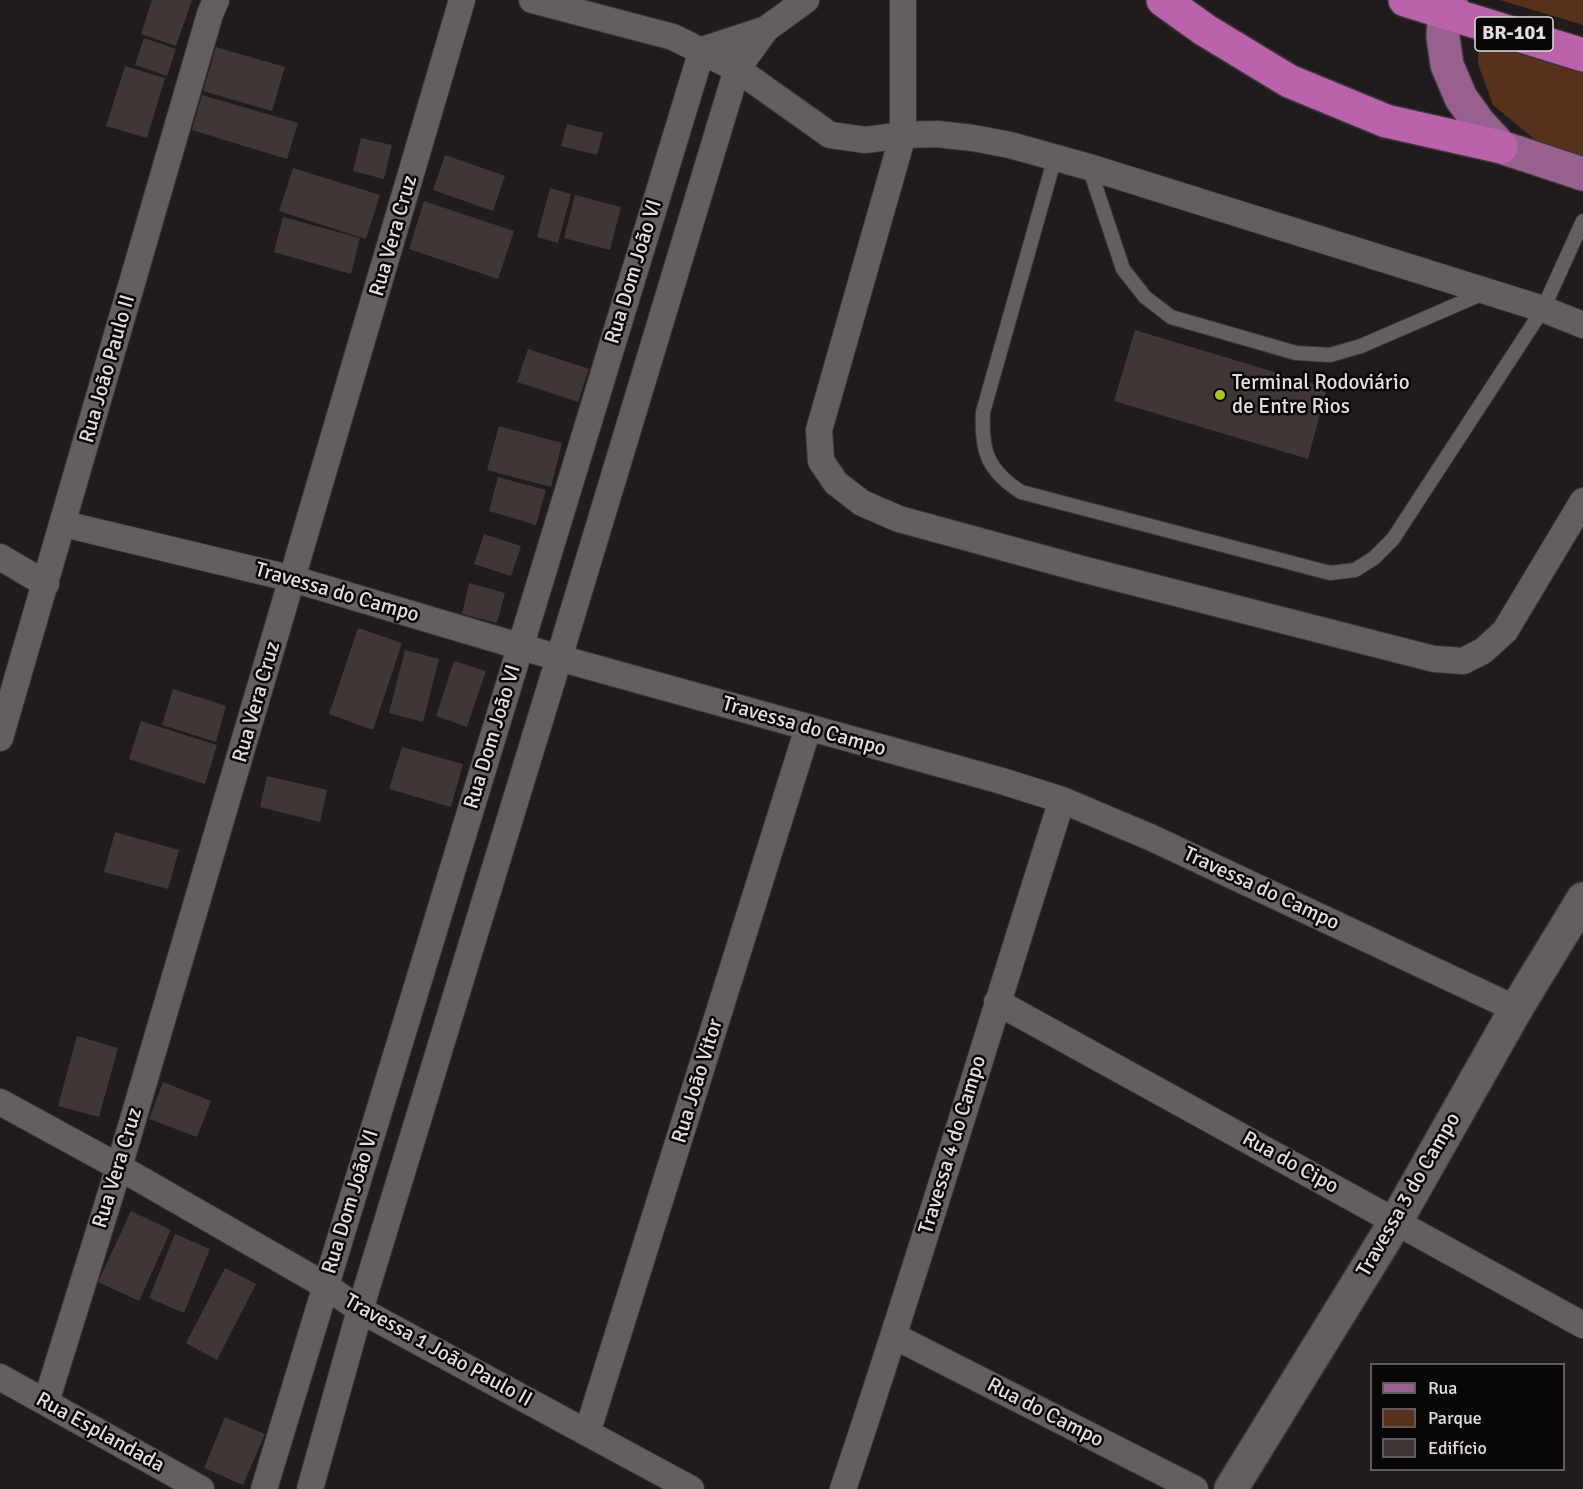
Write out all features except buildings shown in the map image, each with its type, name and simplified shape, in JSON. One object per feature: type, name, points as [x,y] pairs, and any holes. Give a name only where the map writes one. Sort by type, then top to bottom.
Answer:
[{"type":"highway","points":[[1163,0],[1205,30],[1288,81],[1386,121],[1501,147]]},
{"type":"highway","name":"BR-101","points":[[1405,0],[1448,6],[1583,55]]},
{"type":"main road","points":[[1448,6],[1443,37],[1447,65],[1461,98],[1479,123],[1501,147],[1583,174]]},
{"type":"main road","name":"Travessa 3 do Campo","points":[[1231,1489],[1396,1221],[1516,1009],[1583,899]]},
{"type":"street","name":"Rua João Paulo II","points":[[0,738],[216,0]]},
{"type":"street","name":"Rua Vera Cruz","points":[[46,1402],[119,1167],[462,0]]},
{"type":"street","points":[[532,0],[673,37],[702,50],[737,69],[830,135],[866,140],[903,135],[937,134],[973,138],[1055,157],[1543,309],[1583,325]]},
{"type":"street","name":"Rua Dom João VI","points":[[264,1489],[702,50],[766,29],[806,0]]},
{"type":"street","points":[[903,0],[903,135],[819,430],[821,461],[836,483],[862,503],[899,519],[1093,572],[1434,659],[1463,661],[1483,651],[1505,632],[1583,501]]},
{"type":"street","name":"Rua Dom João VI","points":[[310,1489],[360,1310],[737,69],[766,29]]},
{"type":"street","name":"Travessa do Campo","points":[[64,524],[293,579],[520,647],[1002,781],[1062,800],[1207,863],[1516,1009]]},
{"type":"street","points":[[0,557],[46,584]]},
{"type":"street","name":"Rua João Vitor","points":[[587,1433],[808,728]]},
{"type":"street","name":"Travessa 4 do Campo","points":[[843,1489],[894,1336],[1062,800]]},
{"type":"street","name":"Rua do Cipo","points":[[997,1002],[1583,1325]]},
{"type":"street","name":"Travessa 1 João Paulo II","points":[[0,1102],[119,1167],[326,1286],[360,1310],[691,1489]]},
{"type":"street","name":"Rua do Campo","points":[[894,1336],[1195,1489]]},
{"type":"street","name":"Rua Esplandada","points":[[0,1377],[201,1489]]},
{"type":"lane","points":[[1055,157],[983,412],[982,437],[989,461],[1004,481],[1021,492],[1330,573],[1354,570],[1374,558],[1393,539],[1543,309],[1583,221]]},
{"type":"lane","points":[[1089,167],[1123,269],[1145,297],[1171,316],[1296,353],[1330,355],[1361,346],[1487,292]]},
{"type":"green space","points":[[1500,0],[1583,0],[1583,25]]},
{"type":"green space","points":[[1479,32],[1583,66],[1583,157],[1540,144],[1493,105],[1478,64]]},
{"type":"place","name":"Terminal Rodoviário de Entre Rios","points":[[1220,395]]}]
